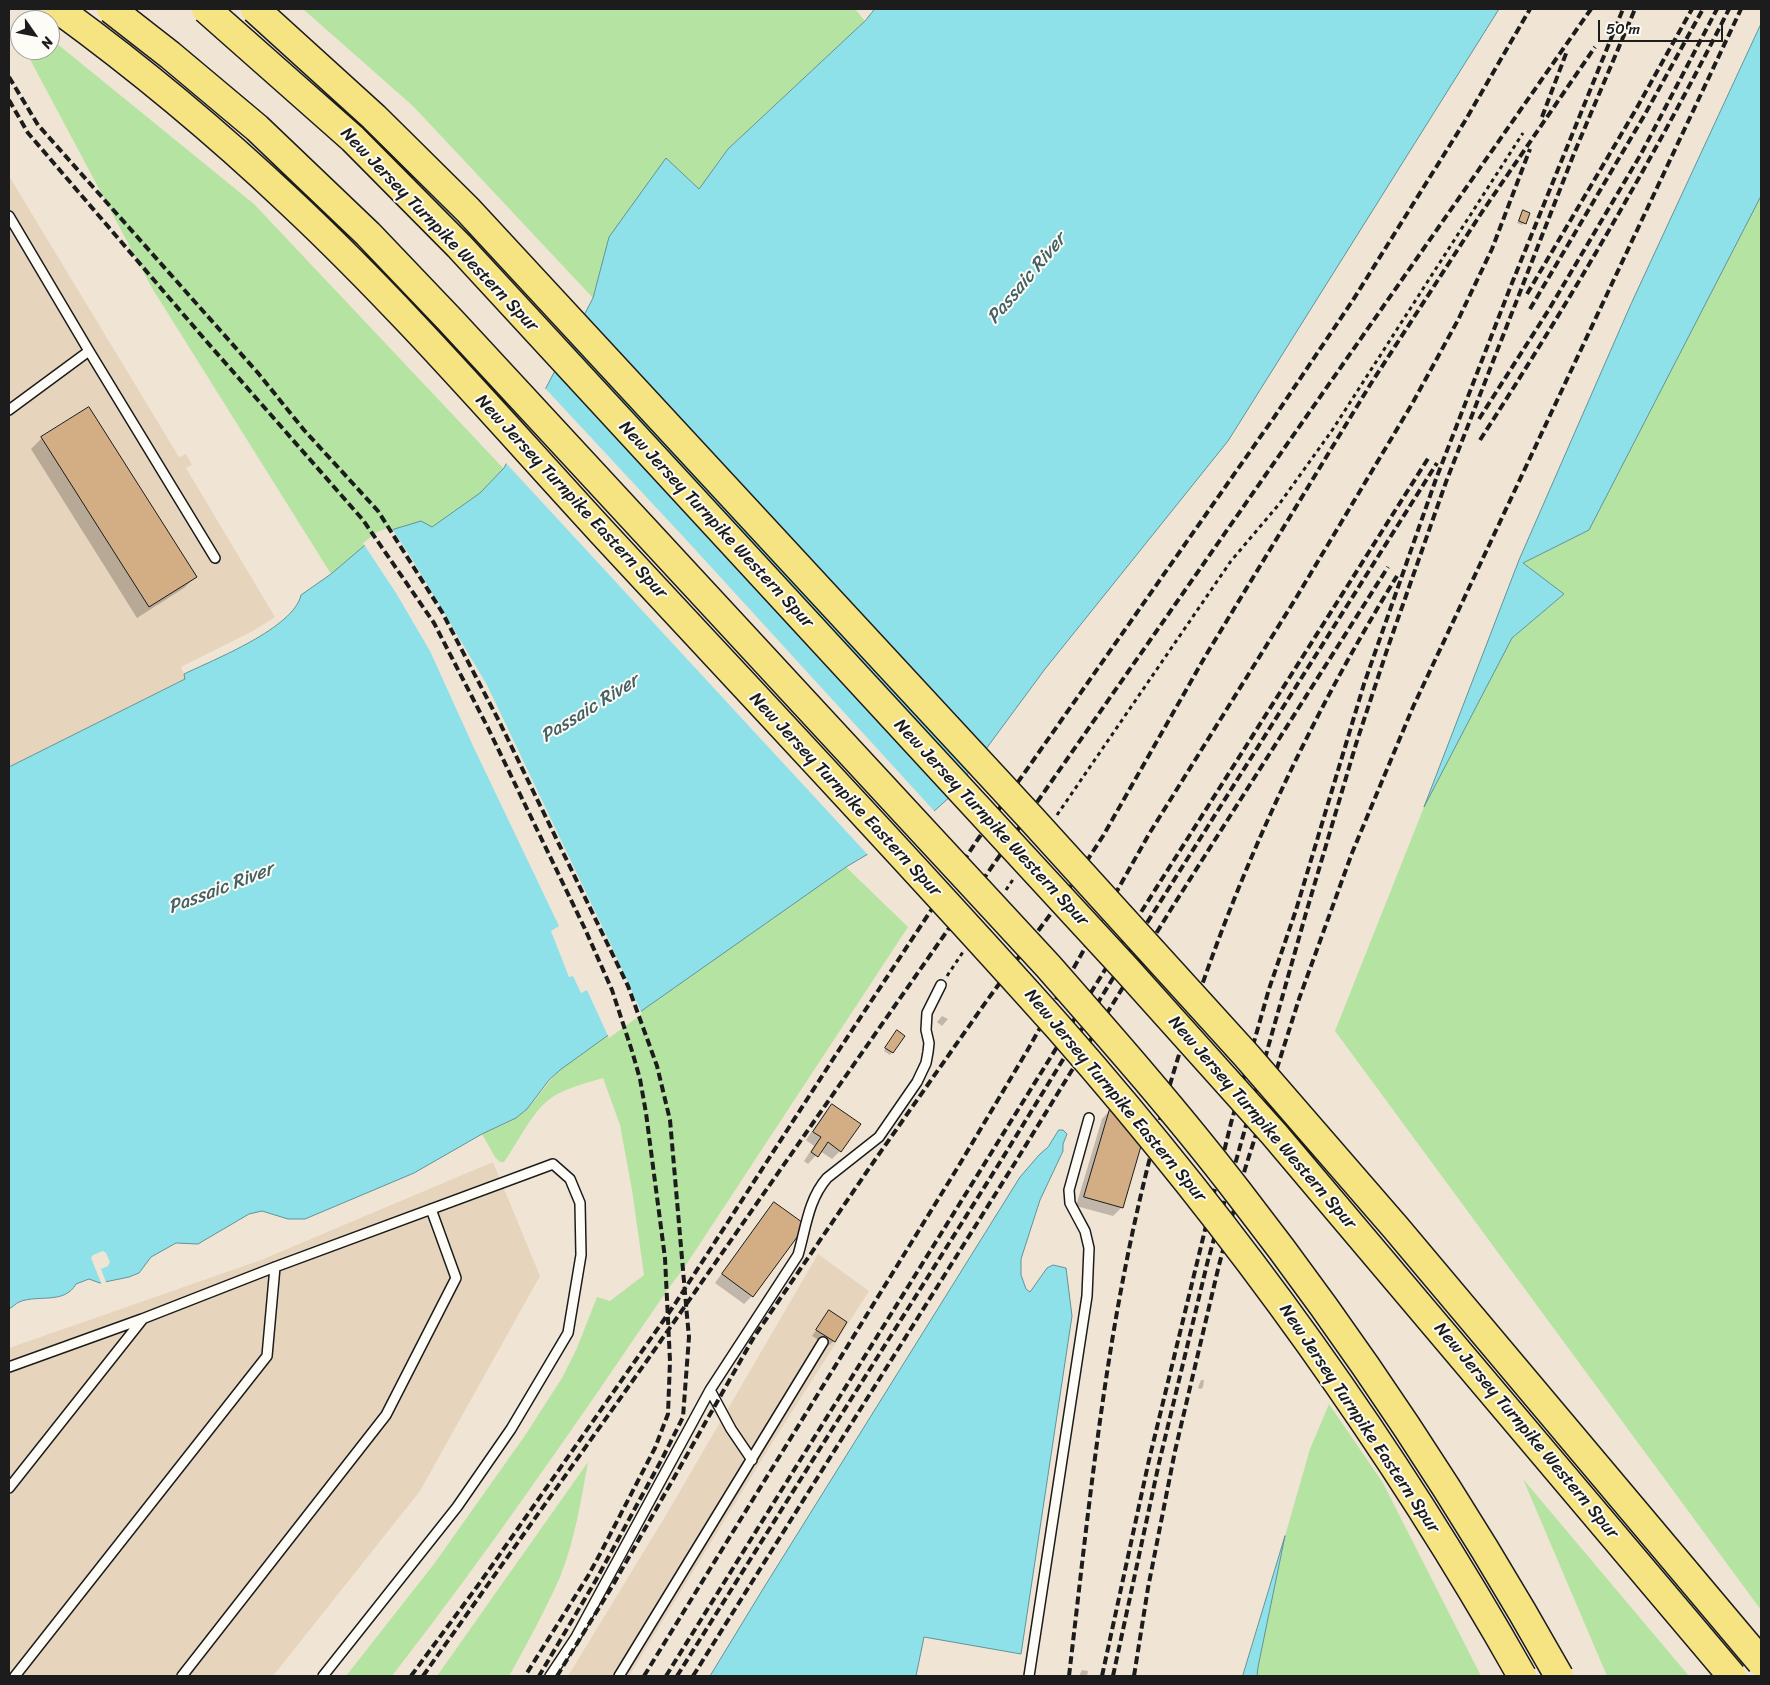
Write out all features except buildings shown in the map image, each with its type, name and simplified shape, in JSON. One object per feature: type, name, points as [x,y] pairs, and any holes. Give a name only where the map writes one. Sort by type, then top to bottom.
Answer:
[{"type":"highway","name":"New Jersey Turnpike Eastern Spur","points":[[58,9],[114,51],[212,132],[290,202],[358,270],[463,380],[1078,1049],[1208,1205],[1323,1361],[1446,1547],[1522,1676]]},
{"type":"highway","name":"New Jersey Turnpike Eastern Spur","points":[[111,9],[170,55],[257,128],[314,181],[388,256],[612,495],[1041,959],[1103,1029],[1237,1191],[1344,1335],[1408,1428],[1455,1501],[1559,1676]]},
{"type":"highway","name":"New Jersey Turnpike Western Spur","points":[[206,9],[353,139],[465,253],[1126,970],[1333,1202],[1732,1676]]},
{"type":"highway","name":"New Jersey Turnpike Western Spur","points":[[255,9],[368,111],[468,210],[1158,957],[1343,1166],[1761,1662]]},
{"type":"lane","points":[[9,216],[215,558]]},
{"type":"lane","points":[[9,410],[89,351]]},
{"type":"lane","points":[[550,1676],[585,1621],[710,1390],[798,1256],[805,1233],[807,1217],[820,1186],[827,1178],[879,1138],[917,1082],[926,1063],[928,1052],[927,1013],[941,985]]},
{"type":"lane","points":[[1029,1676],[1087,1296],[1089,1248],[1085,1231],[1070,1203],[1069,1190],[1090,1118]]},
{"type":"lane","points":[[9,1367],[142,1319],[553,1164],[570,1179],[580,1203],[581,1255],[568,1333],[511,1428],[457,1507],[323,1676]]},
{"type":"lane","points":[[182,1676],[386,1415],[456,1278],[431,1210]]},
{"type":"lane","points":[[15,1676],[267,1356],[276,1267]]},
{"type":"lane","points":[[9,1488],[142,1319]]},
{"type":"lane","points":[[618,1676],[823,1342]]},
{"type":"lane","points":[[710,1390],[731,1429],[752,1460]]},
{"type":"path","points":[[1053,821],[1231,561],[1280,503],[1333,429],[1523,133]]},
{"type":"path","points":[[1003,895],[1020,870]]},
{"type":"path","points":[[941,985],[964,952]]},
{"type":"shaded area","points":[[9,176],[179,457],[186,454],[192,465],[186,468],[275,617],[253,631],[181,667],[186,678],[9,767]]},
{"type":"shaded area","points":[[493,1162],[540,1276],[420,1491],[273,1676],[9,1676],[9,1348],[261,1260]]},
{"type":"shaded area","points":[[818,1254],[869,1291],[772,1443],[629,1676],[568,1676],[666,1515]]},
{"type":"green space","points":[[303,9],[855,9],[865,21],[728,149],[699,189],[666,159],[609,237],[593,298],[413,106]]},
{"type":"green space","points":[[60,46],[254,204],[504,469],[480,493],[432,527],[378,534],[331,574],[152,288],[30,60],[60,60]]},
{"type":"green space","points":[[1761,196],[1761,1610],[1335,1031],[1424,807],[1512,638],[1564,594],[1523,563],[1589,530]]},
{"type":"green space","points":[[846,867],[908,927],[684,1268],[533,1485],[428,1629],[392,1676],[346,1676],[434,1564],[526,1434],[562,1378],[577,1348],[597,1297],[610,1301],[644,1275],[632,1190],[620,1125],[603,1078],[565,1090],[546,1102],[529,1122],[504,1162],[500,1162],[495,1157],[482,1134],[517,1117],[527,1109],[560,1070]]},
{"type":"green space","points":[[1329,1404],[1383,1483],[1481,1676],[1257,1676],[1285,1536],[1310,1449]]},
{"type":"green space","points":[[588,1462],[570,1549],[560,1577],[509,1676],[437,1676]]},
{"type":"green space","points":[[1523,1479],[1689,1676],[1607,1676]]},
{"type":"water","name":"Passaic River","points":[[875,9],[1499,9],[1228,441],[1045,669],[952,795],[922,822],[846,867],[560,1070],[549,1080],[527,1109],[516,1118],[482,1134],[414,1173],[305,1219],[288,1219],[262,1211],[249,1214],[198,1244],[176,1243],[151,1257],[139,1273],[129,1277],[100,1283],[89,1279],[76,1284],[65,1295],[26,1300],[19,1302],[9,1309],[9,767],[185,679],[184,674],[232,652],[269,631],[295,607],[301,595],[331,574],[378,534],[421,521],[432,527],[480,493],[504,468],[593,298],[609,237],[666,158],[699,189],[728,149],[865,21]]},
{"type":"water","points":[[1761,24],[1761,196],[1589,530],[1523,563],[1564,594],[1512,638],[1424,807],[1519,560],[1631,304]]},
{"type":"water","points":[[1059,1130],[1063,1130],[1067,1134],[1063,1144],[1063,1151],[1040,1200],[1021,1259],[1021,1275],[1026,1289],[1030,1292],[1047,1268],[1053,1265],[1066,1268],[1072,1316],[1021,1654],[924,1637],[916,1676],[710,1676],[1020,1177],[1048,1147]]},
{"type":"water","points":[[1285,1536],[1257,1676],[1243,1676]]},
{"type":"pier","points":[[544,387],[936,813],[923,824],[869,856],[505,462]]},
{"type":"pier","points":[[391,527],[487,685],[642,1014],[609,1038],[587,990],[581,993],[573,976],[569,977],[551,931],[559,926],[430,651],[396,593],[363,543],[377,532]]},
{"type":"pier","points":[[103,1251],[110,1262],[108,1266],[101,1269],[107,1285],[102,1285],[91,1258],[93,1255]]},
{"type":"railway","points":[[411,1676],[479,1584],[675,1304],[978,839],[1275,416],[1353,300],[1465,121],[1530,9]]},
{"type":"railway","points":[[423,1676],[646,1362],[1591,9]]},
{"type":"railway","points":[[1102,1676],[1149,1460],[1231,1123],[1269,989],[1296,910],[1364,684],[1436,479],[1510,288],[1623,9]]},
{"type":"railway","points":[[1113,1676],[1159,1463],[1208,1260],[1356,744],[1446,482],[1575,151],[1635,9]]},
{"type":"railway","points":[[1527,294],[1635,111],[1692,9]]},
{"type":"railway","points":[[1530,309],[1644,116],[1703,9]]},
{"type":"railway","points":[[1479,419],[1548,311],[1641,154],[1717,9]]},
{"type":"railway","points":[[1480,440],[1579,282],[1671,120],[1729,9]]},
{"type":"railway","points":[[1134,1676],[1148,1588],[1175,1451],[1219,1265],[1245,1169],[1299,999],[1352,853],[1413,707],[1741,9]]},
{"type":"railway","points":[[557,1676],[613,1585],[754,1337],[988,999],[1066,893],[1103,836],[1206,655],[1370,385],[1482,212],[1595,47]]},
{"type":"railway","points":[[1542,117],[1567,51]]},
{"type":"railway","points":[[9,77],[38,125],[258,373],[304,430],[378,511],[442,612],[500,723],[628,986],[657,1066],[670,1120],[689,1337],[683,1417],[596,1580],[539,1676]]},
{"type":"railway","points":[[9,100],[28,133],[363,520],[434,623],[488,728],[585,929],[612,990],[632,1051],[640,1079],[646,1113],[665,1258],[670,1361],[668,1414],[655,1448],[588,1576],[525,1676]]},
{"type":"railway","points":[[644,1676],[958,1167],[1027,1051],[1149,834],[1296,598],[1412,404],[1458,320],[1492,249],[1530,149]]},
{"type":"railway","points":[[666,1676],[1136,920],[1429,457]]},
{"type":"railway","points":[[677,1676],[1002,1159],[1145,926],[1437,463]]},
{"type":"railway","points":[[693,1676],[1013,1166],[1173,906],[1388,567]]},
{"type":"railway","points":[[1069,1676],[1096,1447],[1123,1277],[1156,1136],[1180,1052],[1208,969],[1239,887],[1274,807],[1312,728],[1353,651],[1397,576]]}]
